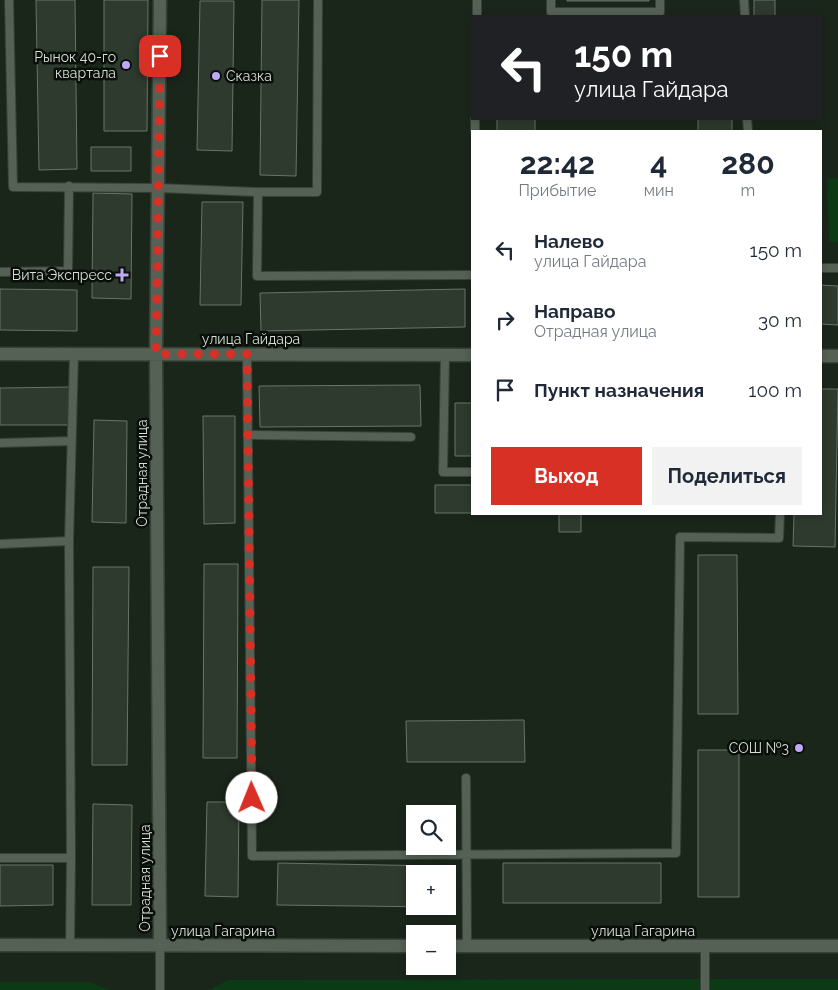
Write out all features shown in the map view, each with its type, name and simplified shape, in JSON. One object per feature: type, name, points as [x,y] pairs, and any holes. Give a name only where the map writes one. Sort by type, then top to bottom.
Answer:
[{"type":"street","name":"Отрадная улица","points":[[160,0],[156,354],[160,946]]},
{"type":"street","name":"улица Гайдара","points":[[0,354],[471,355]]},
{"type":"street","points":[[822,356],[838,356]]},
{"type":"street","name":"улица Гагарина","points":[[0,945],[406,946]]},
{"type":"street","name":"улица Гагарина","points":[[456,946],[838,946]]},
{"type":"lane","points":[[9,0],[13,186],[158,188],[258,192],[316,192],[318,0]]},
{"type":"lane","points":[[477,0],[477,15]]},
{"type":"lane","points":[[551,0],[551,12],[660,12],[660,0]]},
{"type":"lane","points":[[744,0],[745,15]]},
{"type":"lane","points":[[0,272],[68,272],[69,186]]},
{"type":"lane","points":[[258,192],[257,276],[471,275]]},
{"type":"lane","points":[[822,268],[838,268]]},
{"type":"lane","points":[[70,946],[69,541],[74,354]]},
{"type":"lane","points":[[247,354],[252,856],[676,853],[680,537],[779,538],[780,515]]},
{"type":"lane","points":[[444,355],[444,472],[471,472]]},
{"type":"lane","points":[[248,435],[411,437]]},
{"type":"lane","points":[[0,443],[71,441]]},
{"type":"lane","points":[[0,544],[69,541]]},
{"type":"lane","points":[[466,778],[467,946]]},
{"type":"lane","points":[[0,858],[71,858]]},
{"type":"lane","points":[[160,946],[160,990]]},
{"type":"lane","points":[[705,946],[706,990]]},
{"type":"green space","points":[[838,178],[838,242],[829,242],[827,179]]},
{"type":"green space","points":[[838,979],[838,990],[209,990],[228,980]]},
{"type":"green space","points":[[0,982],[90,982],[110,990],[0,990]]},
{"type":"building","points":[[36,0],[75,0],[77,169],[39,170]]},
{"type":"building","name":"Рынок 40-го квартала","points":[[104,0],[148,0],[147,131],[104,131]]},
{"type":"building","points":[[262,0],[299,0],[296,176],[260,175]]},
{"type":"building","points":[[649,0],[649,1],[567,1]]},
{"type":"building","points":[[754,0],[775,0],[775,15],[754,15]]},
{"type":"building","name":"Сказка","points":[[200,1],[234,1],[232,151],[197,150]]},
{"type":"building","points":[[497,120],[535,120],[535,130],[497,130]]},
{"type":"building","points":[[698,120],[732,120],[732,130],[698,130]]},
{"type":"building","points":[[91,147],[131,147],[131,171],[91,171]]},
{"type":"building","points":[[93,193],[132,194],[131,299],[92,298]]},
{"type":"building","points":[[202,202],[243,202],[241,305],[200,305]]},
{"type":"building","points":[[822,285],[838,286],[838,325],[822,324]]},
{"type":"building","points":[[0,289],[77,290],[77,331],[0,330]]},
{"type":"building","points":[[465,289],[465,327],[261,331],[260,293]]},
{"type":"building","points":[[420,385],[421,426],[260,427],[259,386]]},
{"type":"building","points":[[70,387],[70,425],[0,425],[0,388]]},
{"type":"building","points":[[822,389],[838,389],[835,547],[793,546],[794,515],[822,515]]},
{"type":"building","points":[[455,403],[471,403],[471,456],[455,456]]},
{"type":"building","points":[[203,416],[235,416],[235,523],[204,524]]},
{"type":"building","points":[[94,420],[127,421],[126,523],[92,522]]},
{"type":"building","points":[[435,485],[471,485],[471,513],[435,513]]},
{"type":"building","points":[[559,515],[581,515],[581,532],[559,532]]},
{"type":"building","points":[[698,555],[737,555],[738,714],[698,714]]},
{"type":"building","points":[[204,564],[238,564],[237,758],[203,758]]},
{"type":"building","points":[[93,567],[129,567],[127,765],[92,765]]},
{"type":"building","points":[[524,720],[525,762],[407,762],[406,721]]},
{"type":"building","points":[[698,750],[739,750],[739,897],[698,897]]},
{"type":"building","points":[[207,802],[239,802],[238,897],[205,896]]},
{"type":"building","points":[[93,804],[132,805],[131,905],[92,905]]},
{"type":"building","points":[[278,863],[406,865],[406,907],[277,905]]},
{"type":"building","points":[[503,863],[661,863],[661,903],[503,903]]},
{"type":"building","points":[[0,865],[53,865],[53,905],[0,906]]},
{"type":"place","name":"Рынок 40-го квартала","points":[[126,65]]},
{"type":"place","name":"Сказка","points":[[216,76]]},
{"type":"place","name":"Вита Экспресс","points":[[122,275]]},
{"type":"place","name":"СОШ №3","points":[[799,748]]},
{"type":"route","points":[[160,56],[156,354],[247,354],[252,798]]}]
